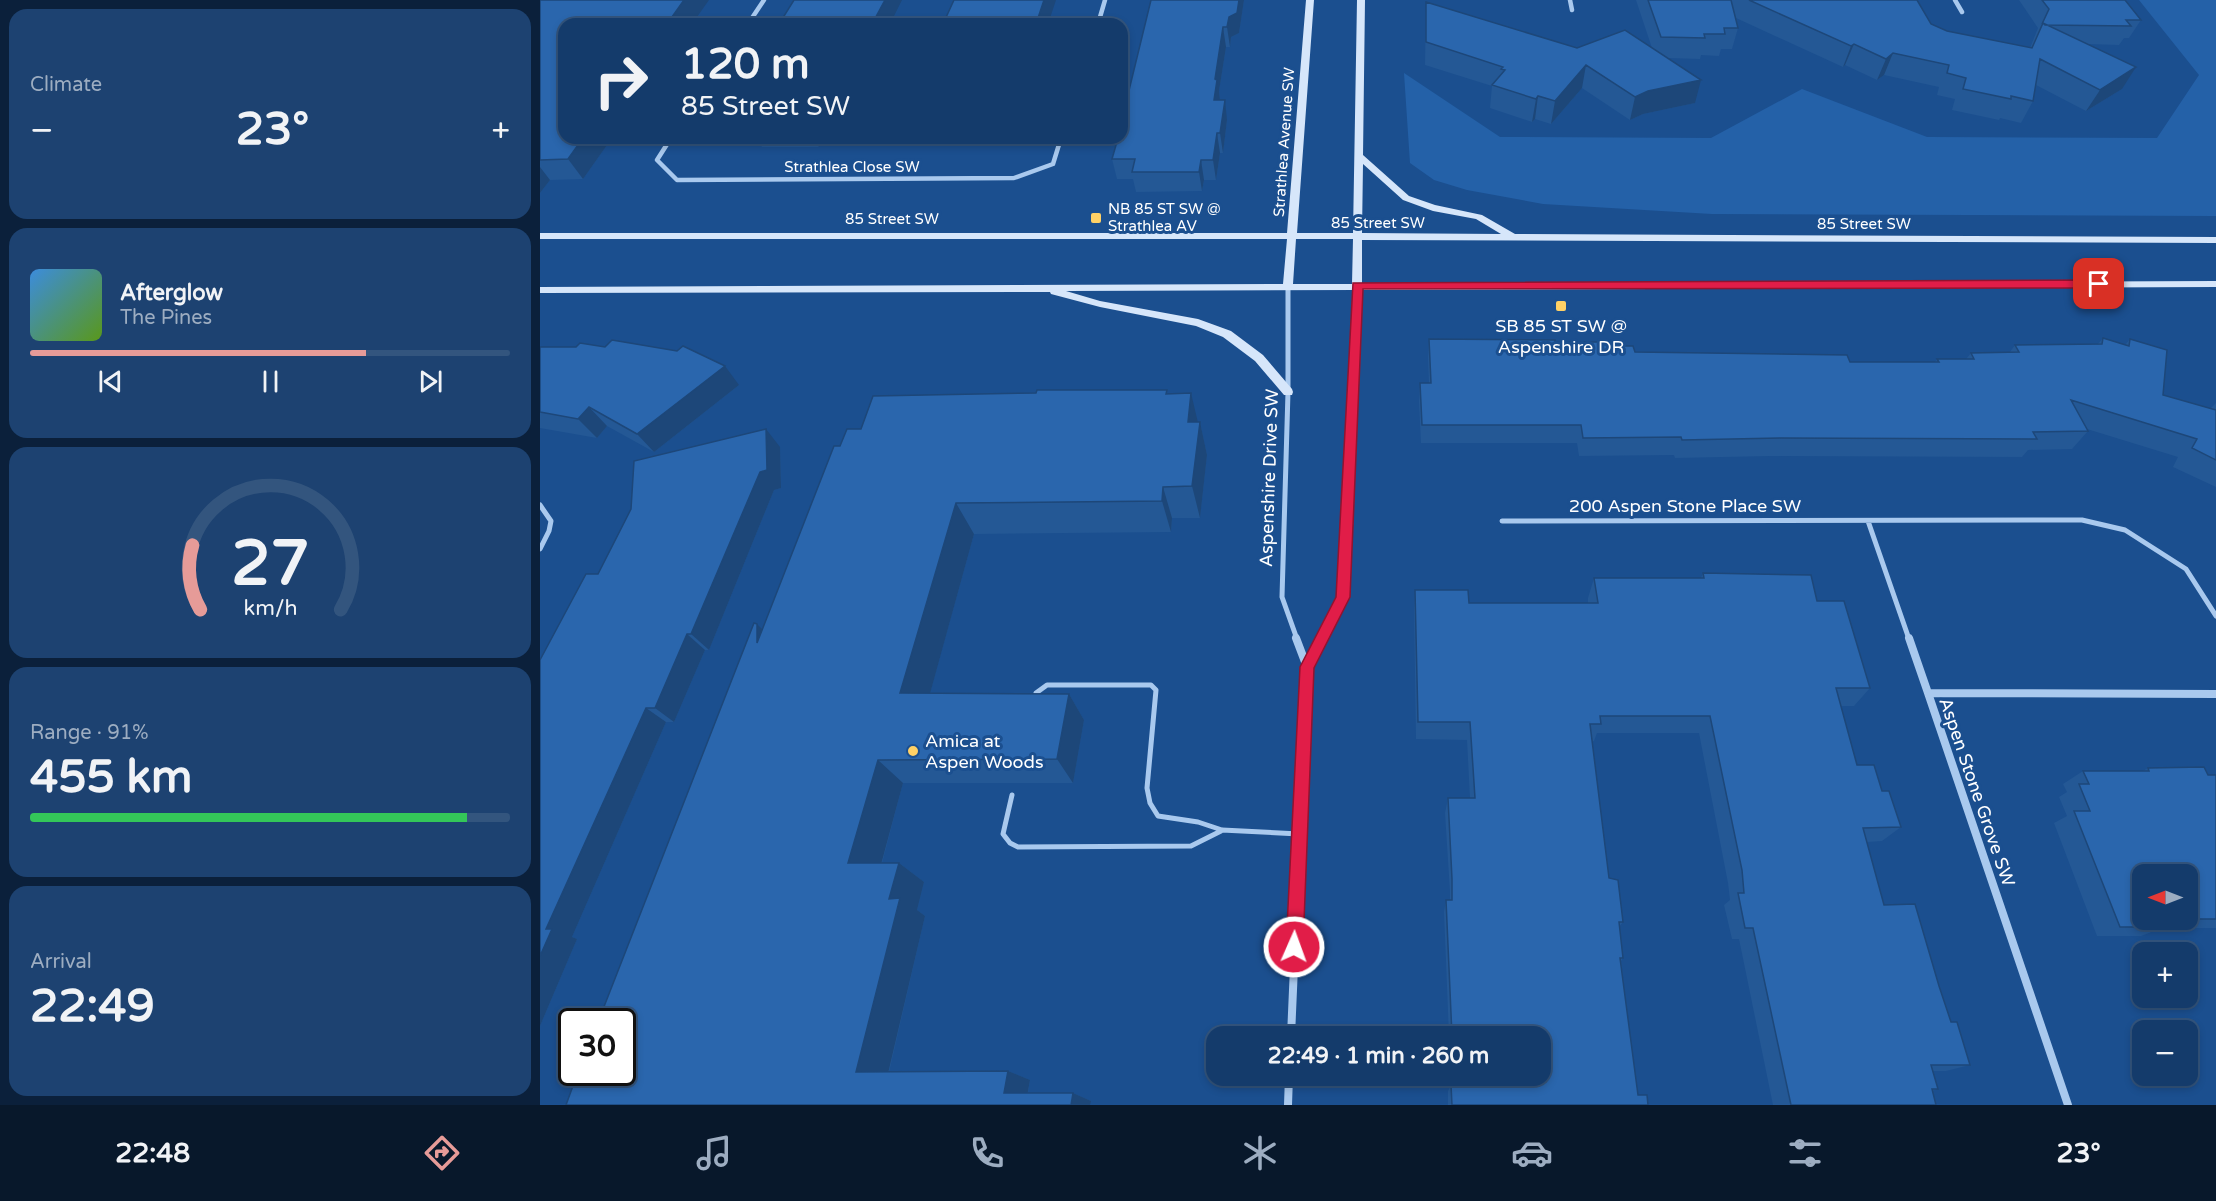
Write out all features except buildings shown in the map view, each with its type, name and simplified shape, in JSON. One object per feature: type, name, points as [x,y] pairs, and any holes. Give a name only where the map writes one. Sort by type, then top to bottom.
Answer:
[{"type":"main road","name":"Strathlea Avenue SW","points":[[1288,286],[1310,0]]},
{"type":"main road","points":[[1357,286],[1361,0]]},
{"type":"main road","points":[[1359,156],[1406,198],[1433,208],[1479,217],[1515,238]]},
{"type":"main road","name":"85 Street SW","points":[[540,236],[946,234],[1293,238],[2216,240]]},
{"type":"main road","points":[[540,290],[2216,284]]},
{"type":"main road","points":[[1040,287],[1100,304],[1198,323],[1227,334],[1259,358],[1288,392]]},
{"type":"street","points":[[752,18],[764,0]]},
{"type":"street","points":[[1100,18],[1106,0]]},
{"type":"street","points":[[1570,0],[1572,10]]},
{"type":"street","points":[[1954,0],[1962,12]]},
{"type":"street","name":"Strathlea Close SW","points":[[667,144],[657,160],[677,180],[1014,178],[1053,164],[1059,144]]},
{"type":"street","name":"Aspenshire Drive SW","points":[[1288,286],[1288,392],[1282,597],[1307,667],[1291,1026]]},
{"type":"street","name":"Aspenshire Drive SW","points":[[1307,667],[1343,597],[1357,286]]},
{"type":"street","points":[[540,505],[551,516],[552,522],[550,531],[540,549]]},
{"type":"street","name":"200 Aspen Stone Place SW","points":[[1502,521],[2082,520],[2126,530],[2186,569],[2216,616]]},
{"type":"street","points":[[1868,522],[1928,693]]},
{"type":"street","name":"Aspen Stone Grove SW","points":[[2068,1105],[1928,693],[2216,694]]},
{"type":"street","points":[[1288,1105],[1289,1086]]},
{"type":"lane","points":[[1033,703],[1036,693],[1047,686],[1151,686],[1156,690],[1147,788],[1150,803],[1158,816],[1198,822],[1222,830],[1299,834]]},
{"type":"lane","points":[[1012,795],[1003,834],[1010,843],[1018,847],[1191,846],[1222,830]]},
{"type":"shaded area","points":[[2139,0],[2216,0],[2216,216],[1712,214],[1543,204],[1467,190],[1434,180],[1410,163],[1404,73],[1500,137],[1711,138],[1802,89],[1927,137],[2157,138],[2199,75]]},
{"type":"place","name":"NB 85 ST SW @ Strathlea AV","points":[[1096,218]]},
{"type":"place","name":"SB 85 ST SW @ Aspenshire DR","points":[[1561,306]]},
{"type":"place","name":"Amica at Aspen Woods","points":[[913,751]]},
{"type":"route","points":[[1294,947],[1307,667],[1343,597],[1357,286],[2099,284]]}]
